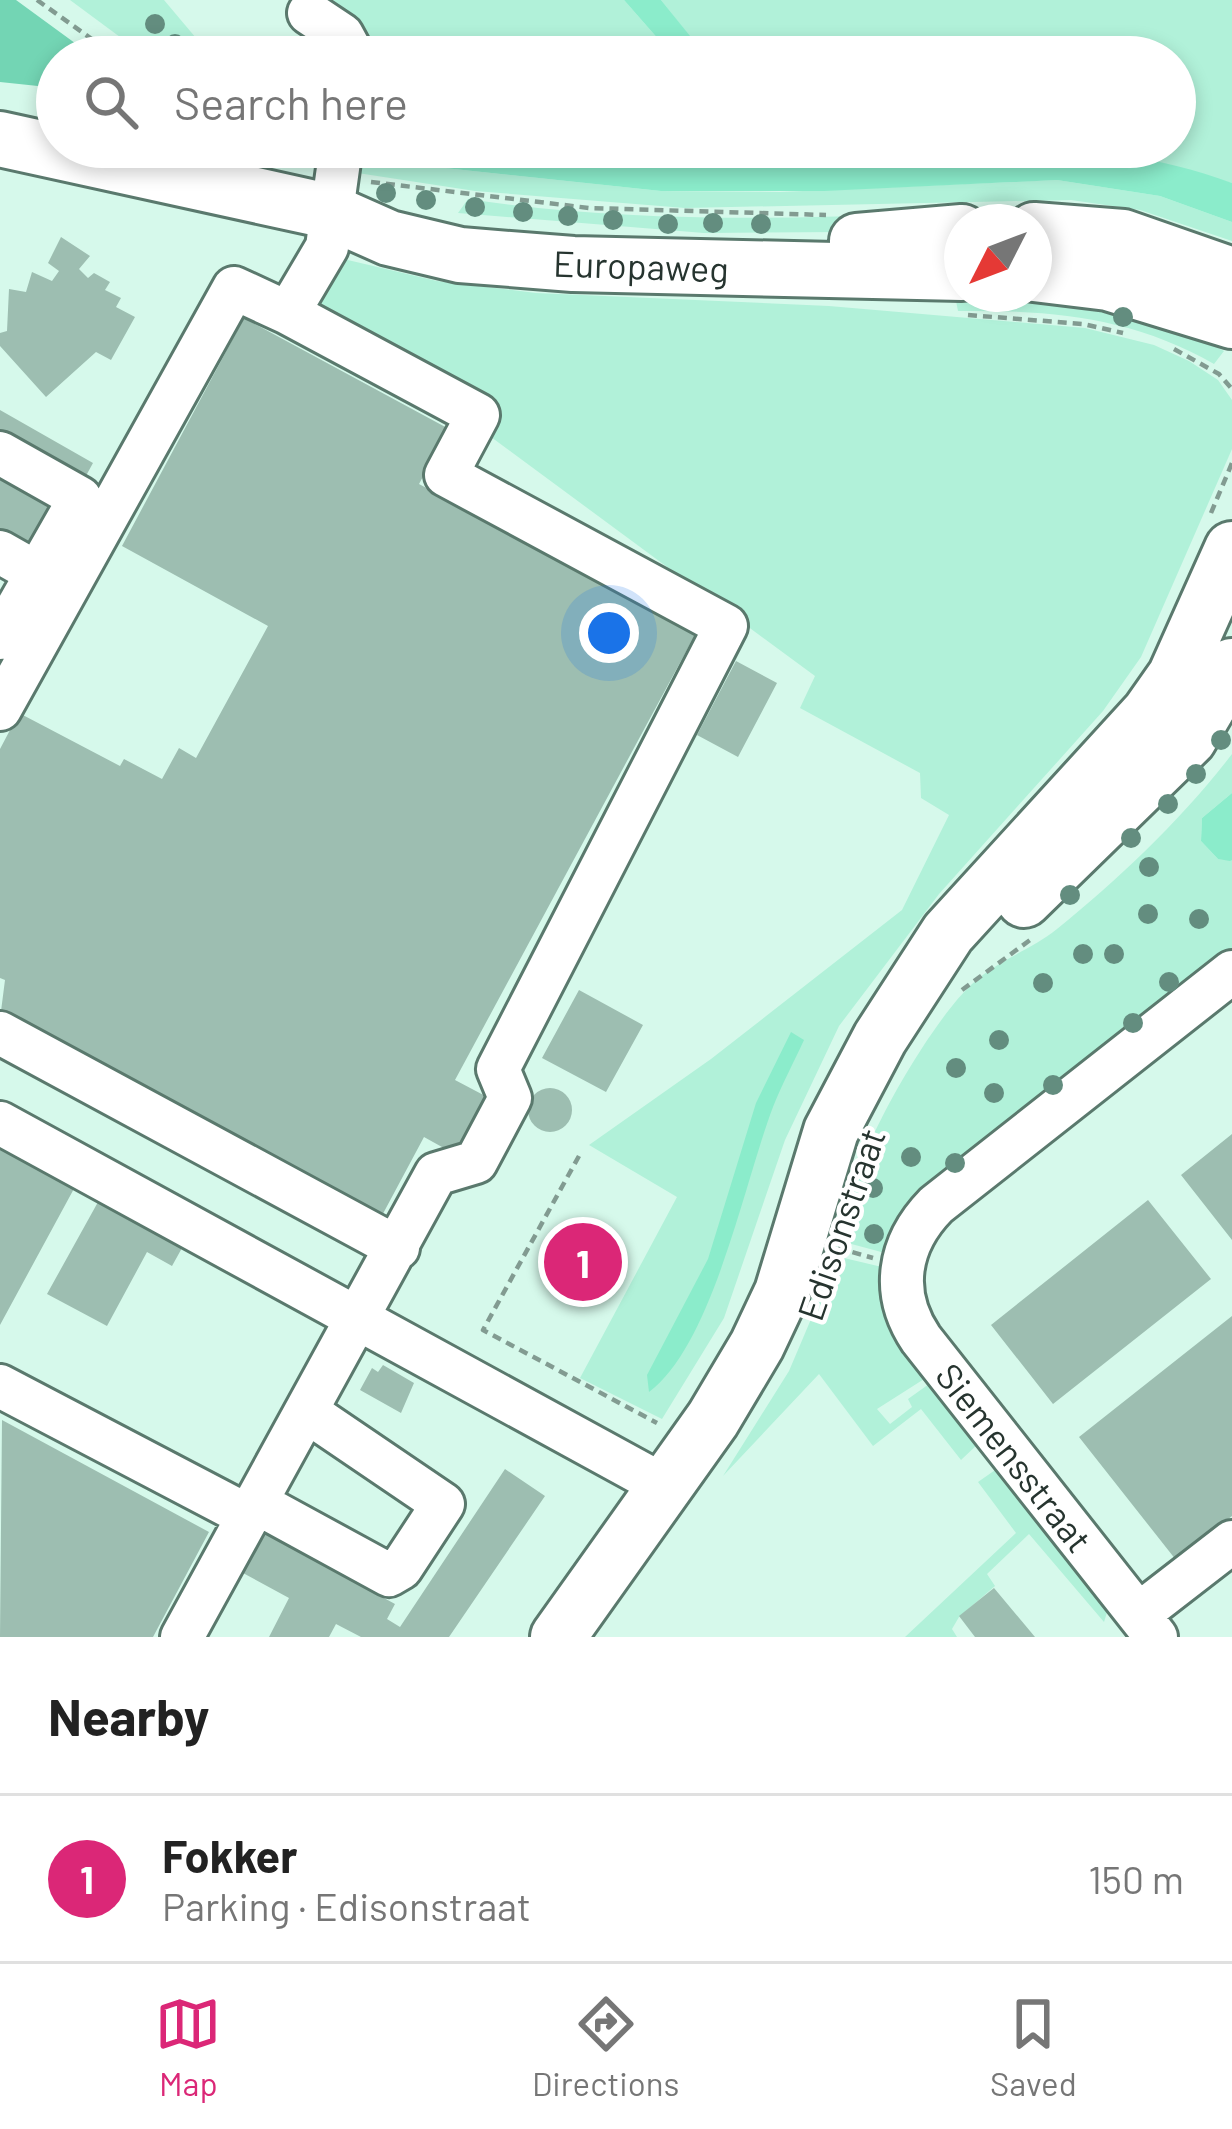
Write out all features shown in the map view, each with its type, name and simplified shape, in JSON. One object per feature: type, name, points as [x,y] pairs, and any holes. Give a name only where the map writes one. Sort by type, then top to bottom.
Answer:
[{"type":"main road","name":"Europaweg","points":[[0,139],[36,147]]},
{"type":"main road","name":"Europaweg","points":[[132,168],[328,211],[388,238],[460,255],[573,264],[944,273]]},
{"type":"main road","name":"Europaweg","points":[[328,211],[384,209],[666,239],[865,241],[944,234]]},
{"type":"main road","points":[[1052,231],[1124,237],[1232,274]]},
{"type":"main road","points":[[1052,276],[1108,283],[1232,321]]},
{"type":"main road","name":"Edisonstraat","points":[[931,998],[948,933],[1149,712],[1175,676],[1232,550]]},
{"type":"main road","name":"Edisonstraat","points":[[558,1637],[680,1466],[757,1345],[782,1292],[831,1131],[855,1078],[976,945],[1189,739],[1232,666]]},
{"type":"street","points":[[308,13],[343,36]]},
{"type":"street","points":[[288,313],[327,247],[337,168]]},
{"type":"street","points":[[0,709],[234,288],[478,415],[446,475],[726,626],[498,1069],[510,1098],[476,1162],[436,1174],[182,1637]]},
{"type":"street","points":[[0,454],[80,498],[0,638]]},
{"type":"street","points":[[0,552],[37,573]]},
{"type":"street","name":"Edisonstraat","points":[[902,1265],[915,1229],[936,1205],[1232,972]]},
{"type":"street","points":[[0,1033],[398,1248]]},
{"type":"street","points":[[0,1123],[358,1317],[680,1466]]},
{"type":"street","name":"Siemensstraat","points":[[902,1265],[906,1311],[921,1339],[1148,1626]]},
{"type":"street","points":[[0,1386],[389,1575],[400,1568],[443,1504],[306,1411]]},
{"type":"street","points":[[1148,1626],[1232,1542]]},
{"type":"path","points":[[37,0],[88,36]]},
{"type":"path","points":[[1219,374],[1232,389]]},
{"type":"path","points":[[931,998],[1035,937]]},
{"type":"path","points":[[579,1156],[483,1330],[680,1466]]},
{"type":"path","name":"Edisonstraat","points":[[830,1263],[840,1227]]},
{"type":"shaded area","points":[[0,0],[16,0],[65,36],[36,36],[36,86],[0,82]]},
{"type":"shaded area","points":[[70,0],[164,0],[194,36],[119,36]]},
{"type":"shaded area","points":[[314,0],[624,0],[656,36],[349,36]]},
{"type":"shaded area","points":[[624,0],[661,0],[690,36],[656,36]]},
{"type":"shaded area","points":[[661,0],[1232,0],[1232,183],[1174,168],[1196,168],[1196,36],[689,36]]},
{"type":"shaded area","points":[[352,168],[445,168],[661,191],[780,192],[1057,180],[1160,196],[1232,222],[1232,241],[1140,210],[1071,200],[685,208],[475,191],[351,172]]},
{"type":"shaded area","points":[[445,168],[1183,168],[1232,183],[1232,222],[1160,196],[1057,180],[824,191],[661,191]]},
{"type":"shaded area","points":[[468,199],[679,217],[944,212],[944,227],[704,233],[458,213]]},
{"type":"shaded area","points":[[335,257],[437,281],[536,293],[829,306],[1085,328],[1154,345],[1189,361],[1218,380],[1232,400],[1232,449],[1141,657],[1103,711],[939,894],[839,1026],[785,1140],[724,1318],[662,1419],[580,1378],[677,1197],[589,1145],[711,1059],[902,910],[949,815],[921,798],[920,773],[800,708],[815,676],[308,302]]},
{"type":"shaded area","points":[[1052,301],[1127,313],[1224,351],[1214,364],[1121,326],[1026,312],[1052,312]]},
{"type":"shaded area","points":[[1232,754],[1232,793],[1202,818],[1201,841],[1218,859],[1232,860],[1232,955],[885,1253],[844,1242],[845,1215],[868,1147],[907,1073],[948,1011],[976,980],[1046,937],[1104,889],[1172,824]]},
{"type":"shaded area","points":[[1232,793],[1230,861],[1218,859],[1201,841],[1202,818]]},
{"type":"shaded area","points":[[791,1032],[804,1040],[773,1107],[709,1301],[672,1369],[649,1392],[647,1375],[708,1259],[756,1103]]},
{"type":"shaded area","points":[[844,1258],[882,1267],[932,1374],[877,1409],[890,1424],[912,1407],[908,1399],[936,1379],[980,1442],[961,1460],[921,1409],[873,1446],[819,1374],[723,1476],[789,1371],[834,1265]]},
{"type":"shaded area","points":[[998,1468],[1110,1603],[1104,1622],[1029,1534],[987,1574],[995,1586],[959,1617],[952,1629],[957,1637],[905,1637],[1016,1533],[978,1482]]},
{"type":"building","points":[[61,237],[90,256],[79,269],[88,278],[94,273],[110,282],[105,290],[121,298],[116,307],[135,317],[111,360],[96,352],[46,397],[0,346],[0,333],[7,331],[9,289],[26,292],[32,272],[52,281],[59,271],[48,263]]},
{"type":"building","points":[[244,318],[449,429],[419,484],[696,633],[455,1080],[491,1099],[460,1157],[424,1137],[378,1223],[0,1019],[5,980],[0,978],[0,749],[19,713],[120,766],[124,759],[162,779],[179,748],[196,758],[268,626],[122,546]]},
{"type":"building","points":[[0,410],[93,463],[82,483],[0,437]]},
{"type":"building","points":[[0,465],[59,498],[32,546],[0,528]]},
{"type":"building","points":[[736,661],[777,683],[738,757],[697,735]]},
{"type":"building","points":[[579,990],[643,1025],[606,1092],[542,1058]]},
{"type":"building","points":[[550,1088],[566,1094],[572,1110],[566,1126],[550,1132],[534,1126],[528,1110],[534,1094]]},
{"type":"building","points":[[1232,1134],[1232,1240],[1181,1175]]},
{"type":"building","points":[[0,1144],[76,1185],[0,1325]]},
{"type":"building","points":[[1148,1200],[1211,1279],[1053,1404],[991,1325]]},
{"type":"building","points":[[98,1202],[182,1248],[172,1266],[147,1252],[107,1326],[47,1294]]},
{"type":"building","points":[[1232,1316],[1232,1516],[1176,1560],[1079,1437]]},
{"type":"building","points":[[383,1365],[414,1383],[401,1413],[360,1390],[372,1368],[378,1372]]},
{"type":"building","points":[[2,1420],[209,1532],[153,1637],[0,1637]]},
{"type":"building","points":[[505,1469],[545,1496],[449,1637],[361,1637],[336,1624],[329,1637],[269,1637],[289,1598],[243,1573],[265,1533],[395,1604],[387,1619],[400,1627]]},
{"type":"building","points":[[994,1588],[1035,1637],[975,1637],[959,1616]]},
{"type":"place","name":"Fokker","points":[[583,1262]]}]
